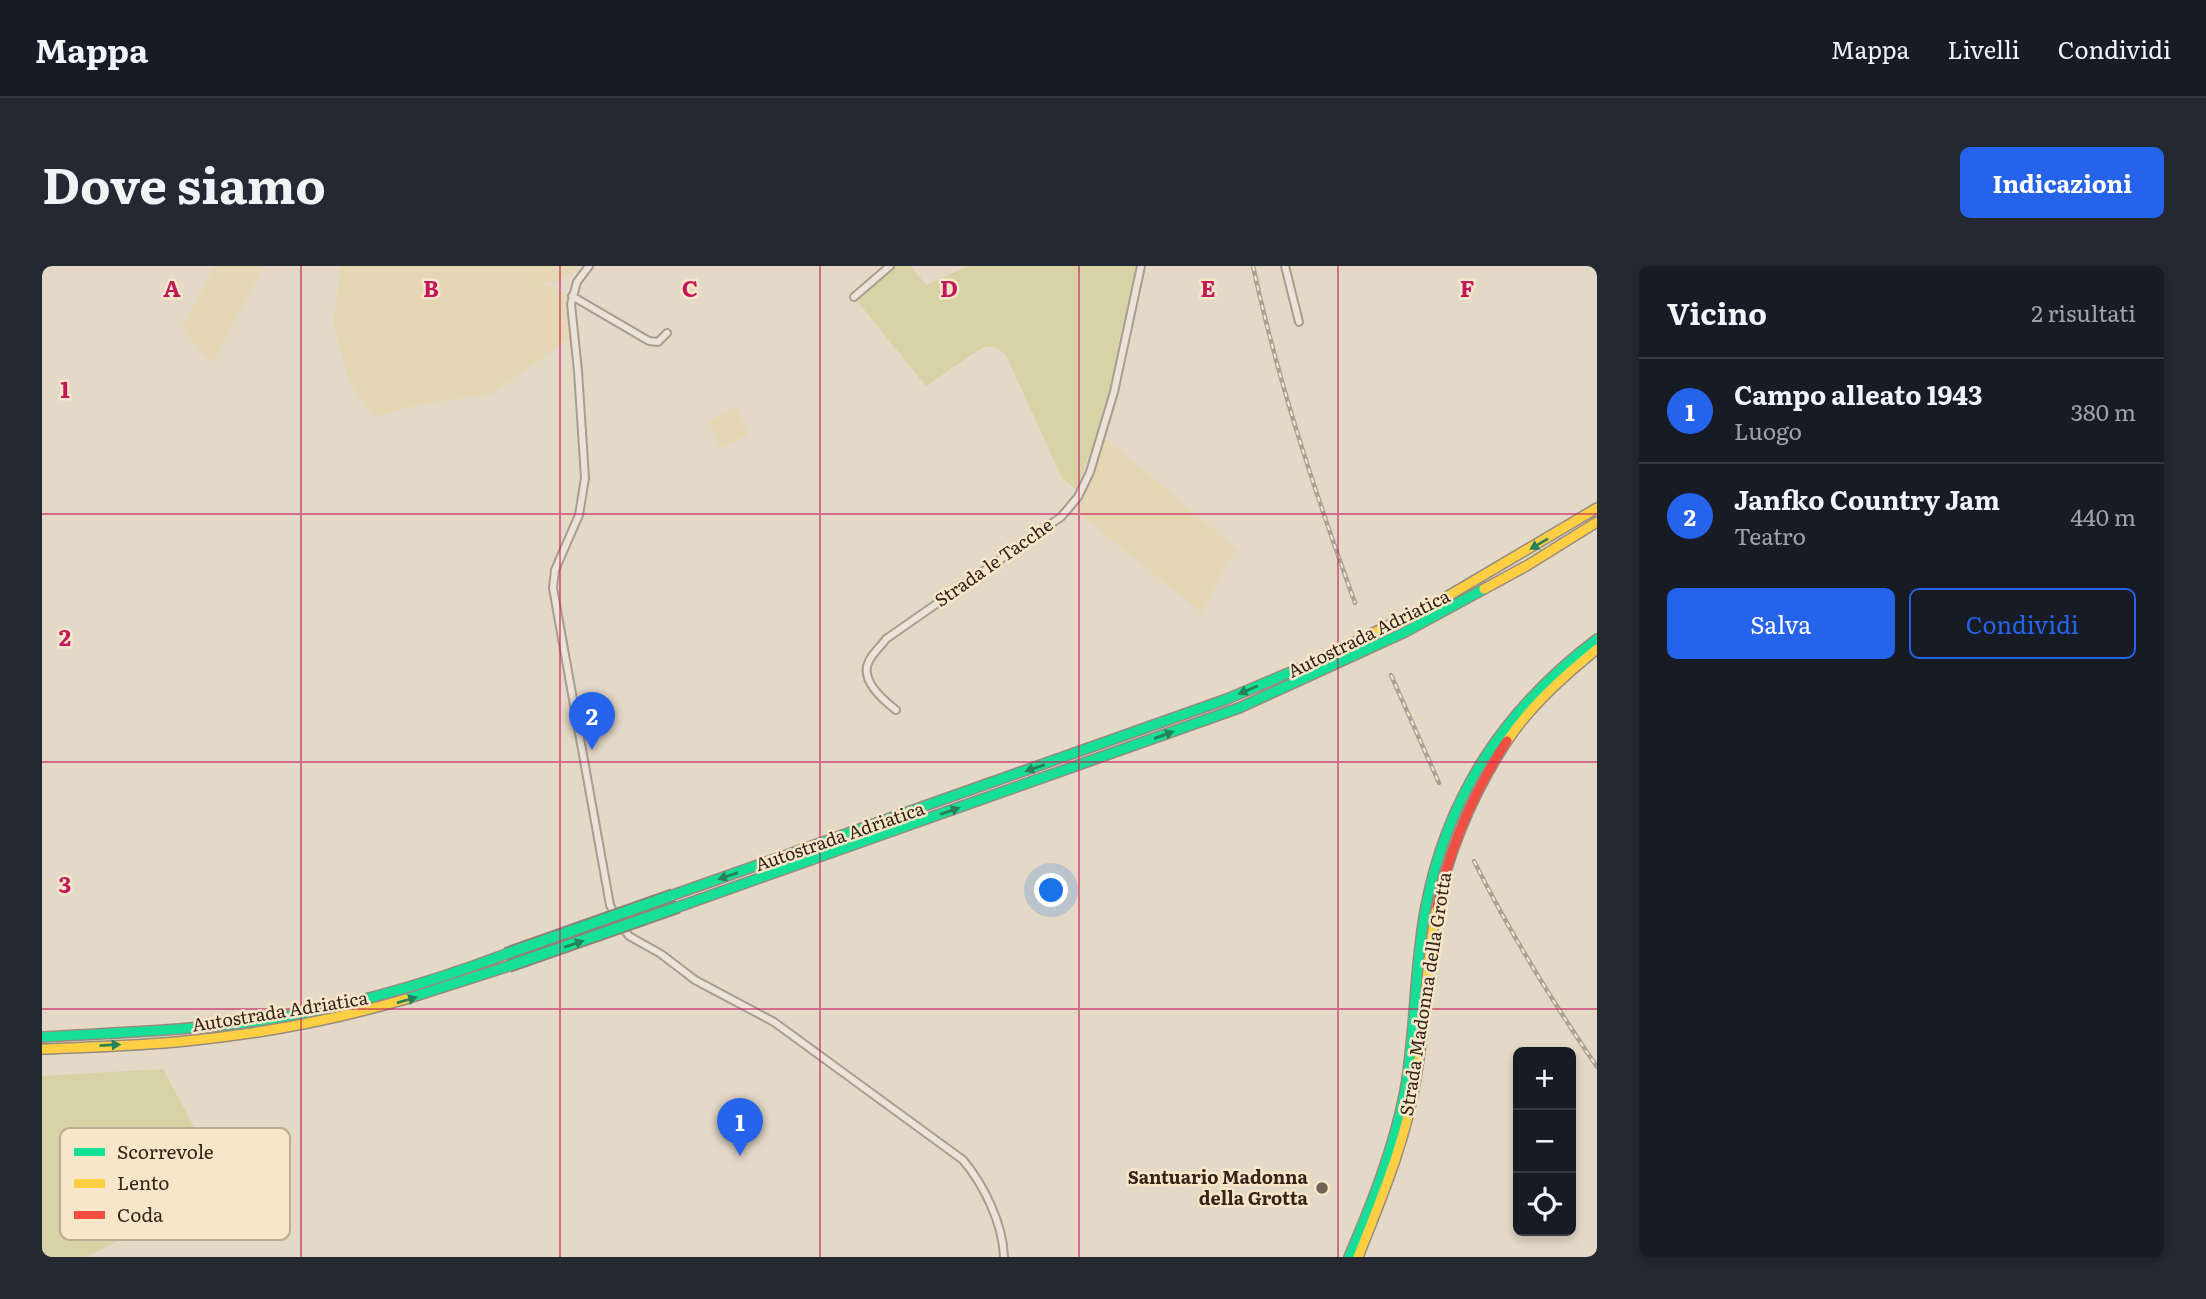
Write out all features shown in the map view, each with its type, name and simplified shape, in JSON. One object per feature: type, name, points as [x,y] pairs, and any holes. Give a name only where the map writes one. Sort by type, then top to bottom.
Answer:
[{"type":"main road","name":"Autostrada Adriatica","points":[[42,1037],[209,1027],[296,1014],[374,997],[506,954],[1227,699],[1317,661],[1438,601],[1597,508]]},
{"type":"main road","name":"Autostrada Adriatica","points":[[42,1049],[205,1040],[292,1027],[373,1010],[509,967],[1239,708],[1405,632],[1528,565],[1597,522]]},
{"type":"main road","name":"Strada Madonna della Grotta","points":[[1349,1257],[1387,1158],[1404,1095],[1427,904],[1439,856],[1454,816],[1474,776],[1514,717],[1547,681],[1597,639]]},
{"type":"main road","name":"Strada Madonna della Grotta","points":[[1358,1257],[1390,1177],[1410,1107],[1422,1039],[1433,926],[1443,873],[1457,831],[1483,778],[1518,726],[1547,692],[1597,649]]},
{"type":"street","points":[[589,266],[577,282],[572,296],[586,478],[579,515],[552,578],[610,905],[629,936],[661,954],[695,980],[774,1022],[963,1160],[974,1175],[995,1218],[1004,1257]]},
{"type":"street","points":[[854,297],[890,266]]},
{"type":"street","name":"Strada le Tacche","points":[[896,710],[880,698],[869,681],[866,668],[870,658],[887,639],[1061,517],[1078,497],[1090,472],[1114,392],[1141,266]]},
{"type":"street","points":[[1285,266],[1299,323]]},
{"type":"street","points":[[572,296],[649,341],[658,342],[667,333]]},
{"type":"shaded area","points":[[215,266],[264,266],[212,363],[182,328]]},
{"type":"shaded area","points":[[341,266],[580,266],[561,281],[553,282],[544,282],[529,271],[544,285],[572,296],[575,335],[491,394],[422,404],[373,417],[349,381],[333,322]]},
{"type":"shaded area","points":[[892,266],[911,266],[926,285],[968,266],[1141,266],[1114,392],[1076,489],[1062,478],[1006,355],[995,347],[983,347],[926,386],[854,297]]},
{"type":"shaded area","points":[[737,406],[748,435],[720,448],[709,421]]},
{"type":"shaded area","points":[[1103,436],[1237,550],[1225,566],[1202,613],[1077,511],[1078,497]]},
{"type":"shaded area","points":[[163,1069],[195,1128],[60,1128],[60,1240],[120,1240],[87,1257],[42,1257],[42,1076]]},
{"type":"railway","points":[[1253,266],[1298,436],[1355,603]]},
{"type":"railway","points":[[1391,675],[1439,783]]},
{"type":"railway","points":[[1474,861],[1532,966],[1597,1067]]},
{"type":"traffic: fast","points":[[678,907],[1239,708],[1405,632],[1484,589]]},
{"type":"traffic: fast","points":[[673,895],[1227,699],[1317,661],[1371,634]]},
{"type":"traffic: fast","points":[[1349,1257],[1382,1175],[1405,1091],[1426,906],[1449,826],[1466,790],[1509,724],[1565,665],[1597,639]]},
{"type":"traffic: fast","points":[[506,954],[673,895]]},
{"type":"traffic: fast","points":[[509,966],[678,907]]},
{"type":"traffic: fast","points":[[42,1037],[194,1028],[278,1018],[377,996],[506,954]]},
{"type":"traffic: fast","points":[[406,999],[509,966]]},
{"type":"traffic: slow","points":[[1371,634],[1438,602],[1597,508]]},
{"type":"traffic: slow","points":[[1484,589],[1597,522]]},
{"type":"traffic: slow","points":[[1507,741],[1549,692],[1597,649]]},
{"type":"traffic: slow","points":[[1358,1257],[1392,1169],[1412,1101],[1437,907]]},
{"type":"traffic: slow","points":[[42,1049],[150,1044],[241,1034],[324,1020],[406,999]]},
{"type":"traffic: jam","points":[[1437,907],[1464,821],[1507,741]]},
{"type":"place","name":"Janfko Country Jam","points":[[592,750]]},
{"type":"place","name":"Campo alleato 1943","points":[[740,1156]]},
{"type":"place","name":"Santuario Madonna della Grotta","points":[[1322,1188]]}]
